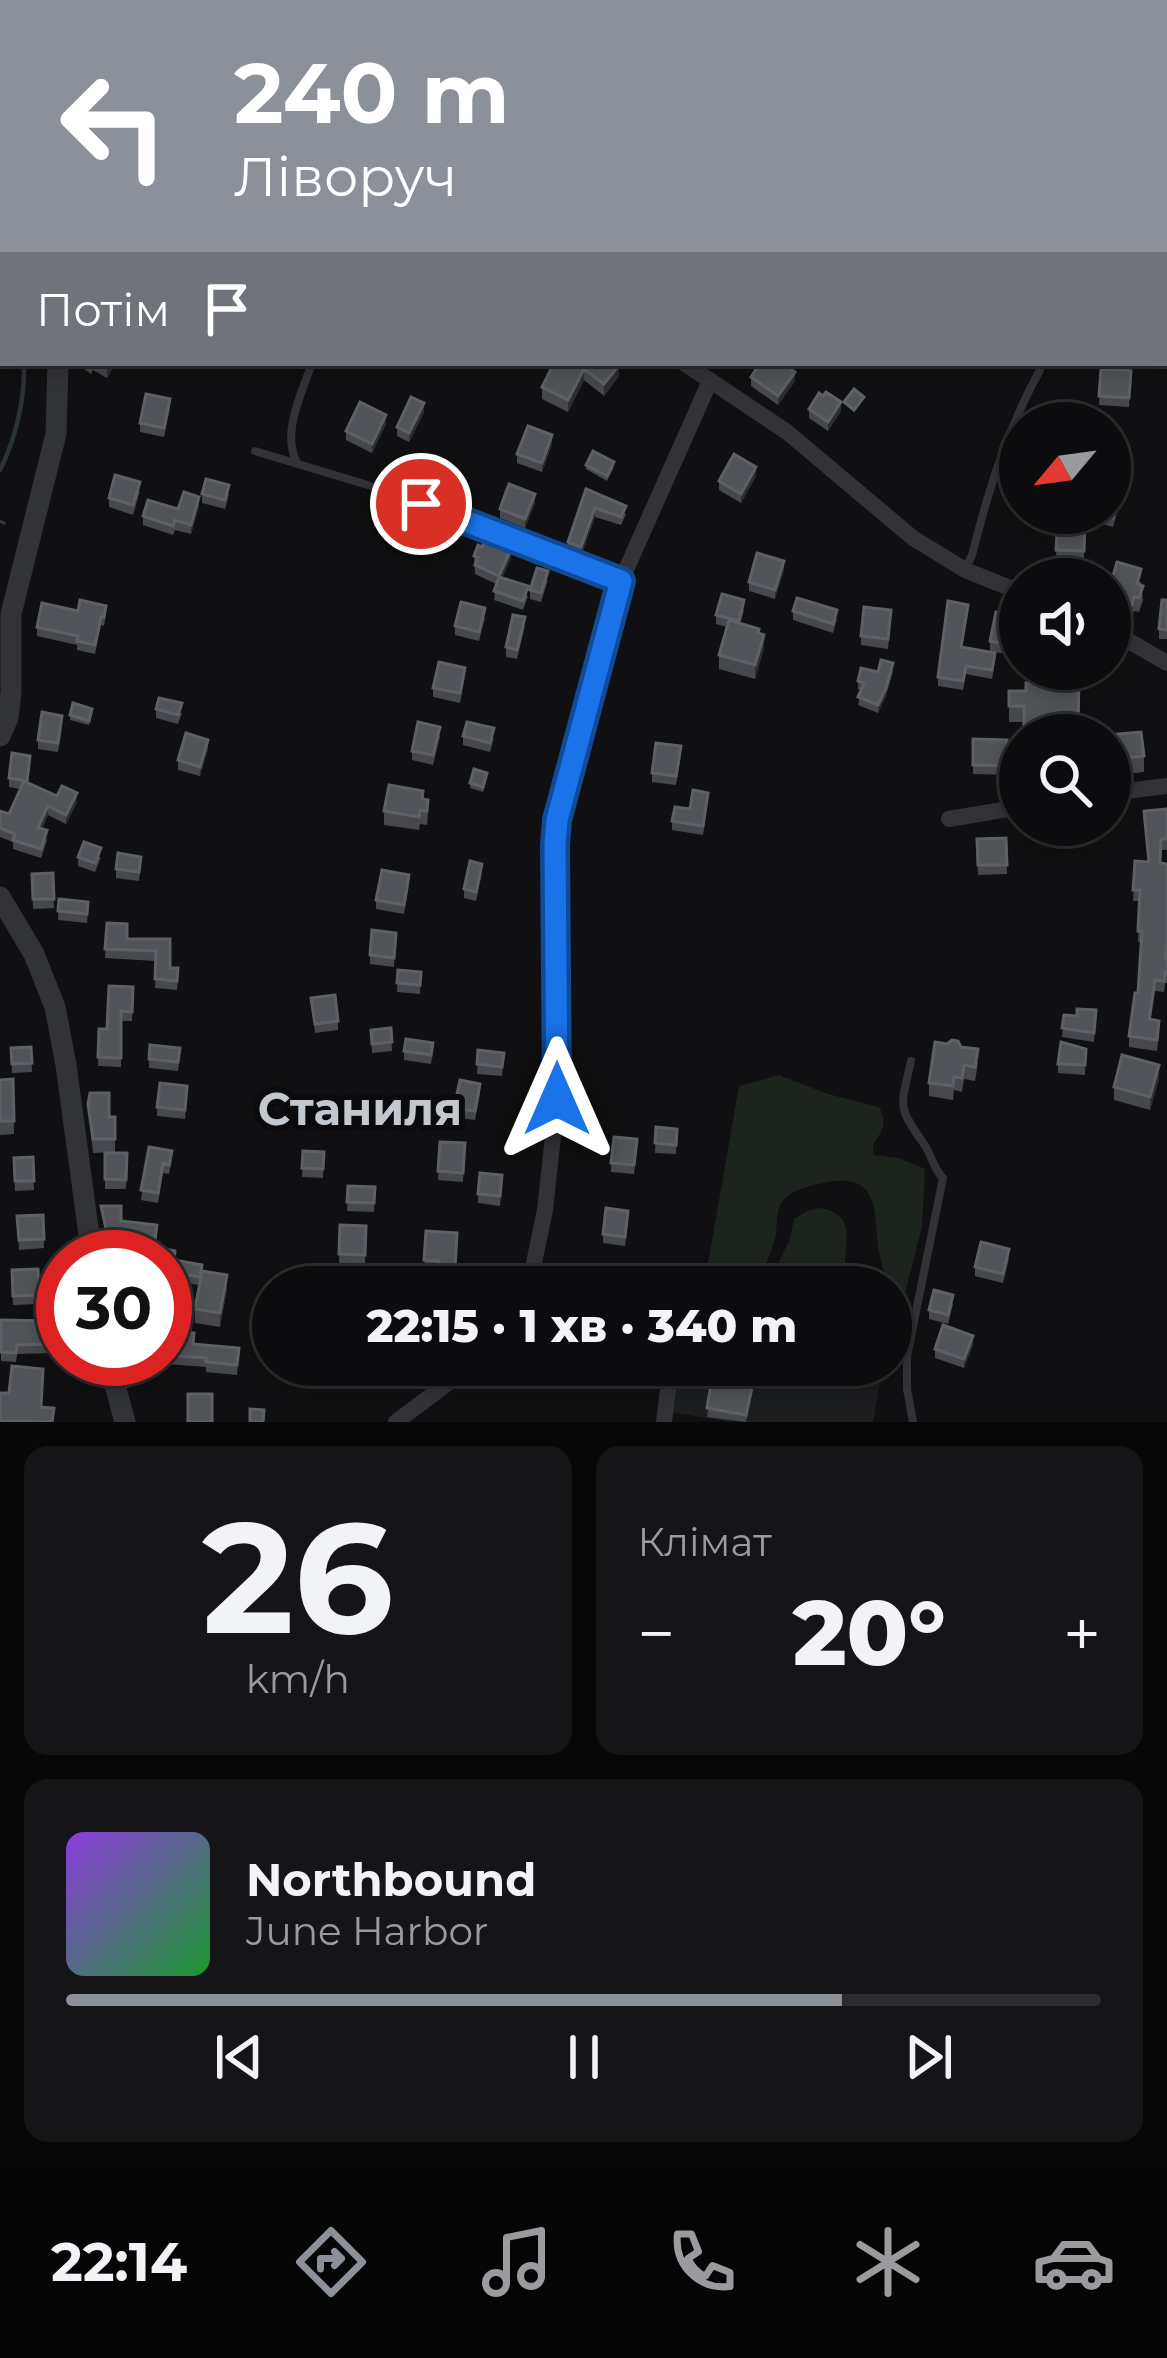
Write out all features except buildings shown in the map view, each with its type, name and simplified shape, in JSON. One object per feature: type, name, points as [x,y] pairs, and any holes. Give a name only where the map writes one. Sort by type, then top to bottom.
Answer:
[{"type":"street","points":[[0,736],[8,718],[11,614],[56,434],[58,366]]},
{"type":"street","points":[[689,366],[787,432],[913,538],[965,570],[999,584]]},
{"type":"street","points":[[533,1266],[545,1210],[557,1099],[557,820],[621,581],[710,380]]},
{"type":"street","points":[[1131,642],[1167,663]]},
{"type":"street","points":[[1131,790],[1167,786]]},
{"type":"street","points":[[950,819],[999,811]]},
{"type":"street","points":[[0,897],[34,954],[55,1007],[88,1230]]},
{"type":"street","points":[[115,1386],[125,1422]]},
{"type":"street","points":[[395,1422],[444,1386]]},
{"type":"street","points":[[665,1422],[668,1386]]},
{"type":"lane","points":[[299,465],[290,448],[311,366]]},
{"type":"lane","points":[[965,570],[998,458],[1040,370]]},
{"type":"lane","points":[[254,451],[381,488],[621,581]]},
{"type":"lane","points":[[911,1061],[903,1113],[943,1178],[907,1356],[913,1422]]},
{"type":"path","points":[[0,521],[8,526]]},
{"type":"shaded area","points":[[779,1075],[879,1107],[883,1123],[873,1145],[874,1155],[899,1158],[925,1169],[922,1226],[912,1266],[883,1266],[870,1197],[865,1188],[842,1181],[801,1189],[785,1198],[765,1266],[708,1266],[739,1086]]},
{"type":"shaded area","points":[[809,1210],[833,1212],[844,1223],[846,1266],[777,1266],[794,1219]]},
{"type":"shaded area","points":[[675,1386],[879,1386],[873,1422],[730,1422],[671,1412]]},
{"type":"waterway","points":[[0,470],[18,418],[24,366]]},
{"type":"district","name":"Станиля","points":[[360,1109]]},
{"type":"route","points":[[421,504],[621,581],[557,820],[557,1099]]}]
